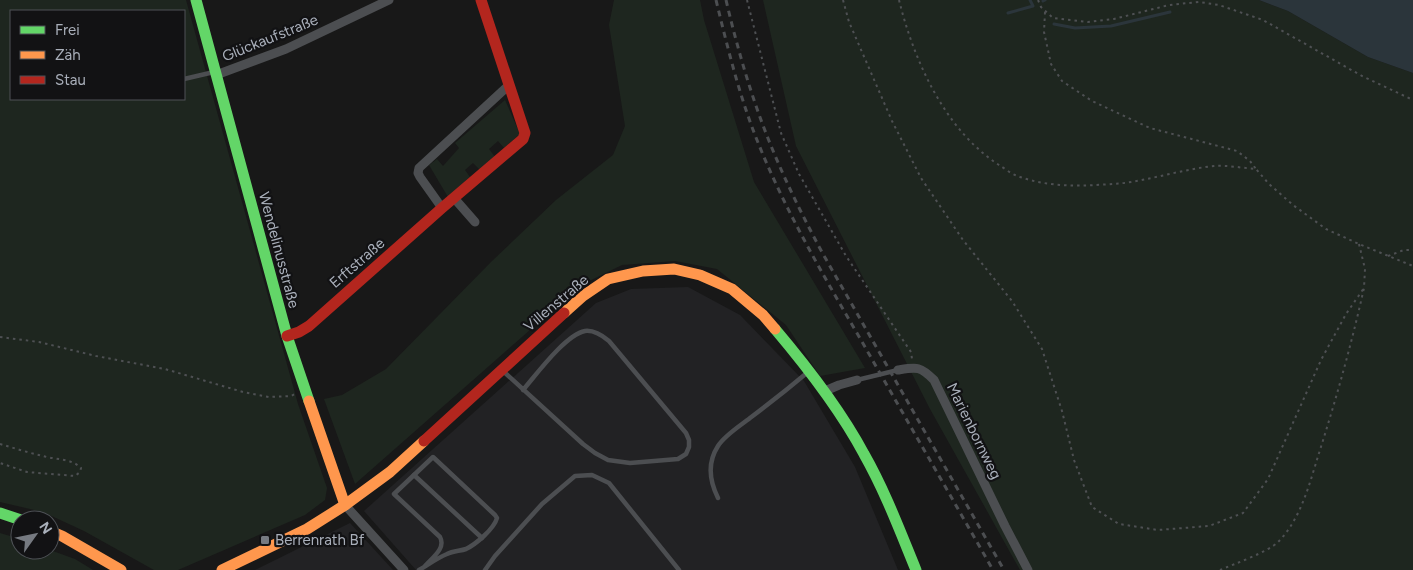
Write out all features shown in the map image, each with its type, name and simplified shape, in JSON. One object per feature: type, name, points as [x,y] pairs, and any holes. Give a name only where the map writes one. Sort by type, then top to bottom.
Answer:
[{"type":"street","name":"Wendelinusstraße","points":[[196,0],[287,336],[345,505]]},
{"type":"street","name":"Glückaufstraße","points":[[215,73],[286,49],[389,0]]},
{"type":"street","name":"Erftstraße","points":[[287,336],[309,326],[523,139],[525,134],[481,0]]},
{"type":"street","points":[[442,208],[420,177],[418,168],[509,85]]},
{"type":"street","points":[[454,198],[476,222]]},
{"type":"street","name":"Villenstraße","points":[[222,570],[307,529],[345,505],[390,472],[583,296],[608,280],[642,270],[674,269],[700,275],[732,289],[763,315],[809,371],[825,391],[868,460],[882,488],[916,570]]},
{"type":"street","points":[[898,370],[912,368]]},
{"type":"street","name":"Marienbornweg","points":[[912,368],[924,370],[934,380],[1028,570]]},
{"type":"street","points":[[825,391],[857,380]]},
{"type":"street","points":[[345,505],[404,570]]},
{"type":"street","points":[[60,535],[121,570]]},
{"type":"lane","points":[[185,79],[215,73]]},
{"type":"lane","points":[[502,370],[523,390],[583,444],[608,460],[630,463],[678,459],[686,454],[689,447],[690,440],[686,433],[609,341],[603,336],[589,331],[576,335],[567,342],[523,390]]},
{"type":"lane","points":[[857,380],[898,370]]},
{"type":"lane","points":[[718,498],[712,486],[710,475],[713,457],[718,446],[731,433],[809,371]]},
{"type":"lane","points":[[419,570],[448,554],[466,548],[482,538],[496,523],[497,518],[433,457],[394,494],[442,541],[442,546],[425,566]]},
{"type":"lane","points":[[414,475],[482,538]]},
{"type":"lane","points":[[485,570],[542,504],[575,476],[592,475],[609,483],[679,570]]},
{"type":"path","points":[[747,0],[781,133],[799,174],[846,256],[911,352],[912,368]]},
{"type":"path","points":[[843,0],[852,31],[892,121],[921,178],[963,240],[1012,301],[1042,348],[1062,411],[1074,460],[1092,507],[1119,524],[1158,530],[1209,526],[1243,513],[1268,479],[1321,360],[1346,314],[1364,288]]},
{"type":"path","points":[[899,0],[922,70],[950,118],[984,155],[1014,175],[1041,182],[1070,185],[1125,183],[1186,170],[1216,166],[1256,170]]},
{"type":"path","points":[[1038,0],[1041,7],[1053,18],[1088,22],[1114,19],[1169,5],[1199,2],[1219,5],[1263,20],[1362,76],[1413,100]]},
{"type":"path","points":[[1045,11],[1044,32],[1051,64],[1062,81],[1092,101],[1150,128],[1236,151],[1250,161],[1269,184],[1293,205],[1326,229],[1413,266]]},
{"type":"path","points":[[1220,570],[1276,544],[1290,528],[1306,496],[1331,415],[1356,325],[1364,288],[1365,269],[1359,244]]},
{"type":"path","points":[[1388,256],[1404,250],[1413,250]]},
{"type":"path","points":[[0,336],[39,342],[96,356],[165,369],[243,392],[270,397],[291,396],[306,389]]},
{"type":"path","points":[[0,444],[46,457],[66,460],[81,468],[76,476],[27,472],[0,463]]},
{"type":"shaded area","points":[[0,0],[186,0],[298,404],[327,488],[325,500],[305,515],[178,570],[154,570],[60,520],[60,510],[34,510],[0,502]]},
{"type":"shaded area","points":[[614,0],[700,0],[704,20],[754,182],[865,368],[820,376],[786,325],[717,269],[675,261],[622,265],[581,285],[355,484],[324,399],[342,395],[386,369],[491,262],[556,200],[613,155],[625,126],[609,25]]},
{"type":"shaded area","points":[[763,0],[1259,0],[1288,11],[1368,57],[1413,73],[1413,570],[1020,570],[930,409],[796,146]]},
{"type":"shaded area","points":[[1259,0],[1413,0],[1413,73],[1368,57],[1288,11]]},
{"type":"shaded area","points":[[505,100],[520,134],[504,148],[498,141],[489,149],[495,157],[480,170],[473,163],[465,170],[470,177],[448,197],[429,165],[437,159],[443,166],[459,148],[455,143]]},
{"type":"shaded area","points":[[688,287],[740,315],[804,381],[855,467],[898,570],[416,570],[364,511],[596,303],[631,289]]},
{"type":"shaded area","points":[[350,523],[393,570],[255,570]]},
{"type":"shaded area","points":[[0,533],[10,536],[10,560],[60,560],[60,554],[75,559],[93,570],[0,570]]},
{"type":"waterway","points":[[1008,13],[1033,6],[1030,0]]},
{"type":"waterway","points":[[1054,24],[1075,28],[1111,26],[1170,12]]},
{"type":"railway","points":[[716,0],[743,102],[778,188],[818,265],[993,570]]},
{"type":"railway","points":[[726,0],[754,100],[794,198],[823,254],[1004,570]]},
{"type":"traffic: fast","points":[[196,0],[287,336],[309,401]]},
{"type":"traffic: fast","points":[[775,329],[823,389],[855,437],[872,468],[916,570]]},
{"type":"traffic: fast","points":[[0,513],[10,516]]},
{"type":"traffic: slow","points":[[564,313],[583,296],[608,279],[643,271],[674,269],[700,275],[732,289],[763,315],[775,329]]},
{"type":"traffic: slow","points":[[309,401],[345,505]]},
{"type":"traffic: slow","points":[[222,570],[307,529],[345,505],[390,472],[424,441]]},
{"type":"traffic: slow","points":[[60,535],[121,570]]},
{"type":"traffic: jam","points":[[287,336],[309,326],[523,139],[525,133],[481,0]]},
{"type":"traffic: jam","points":[[424,441],[564,313]]},
{"type":"place","name":"Berrenrath Bf","points":[[265,540]]}]
